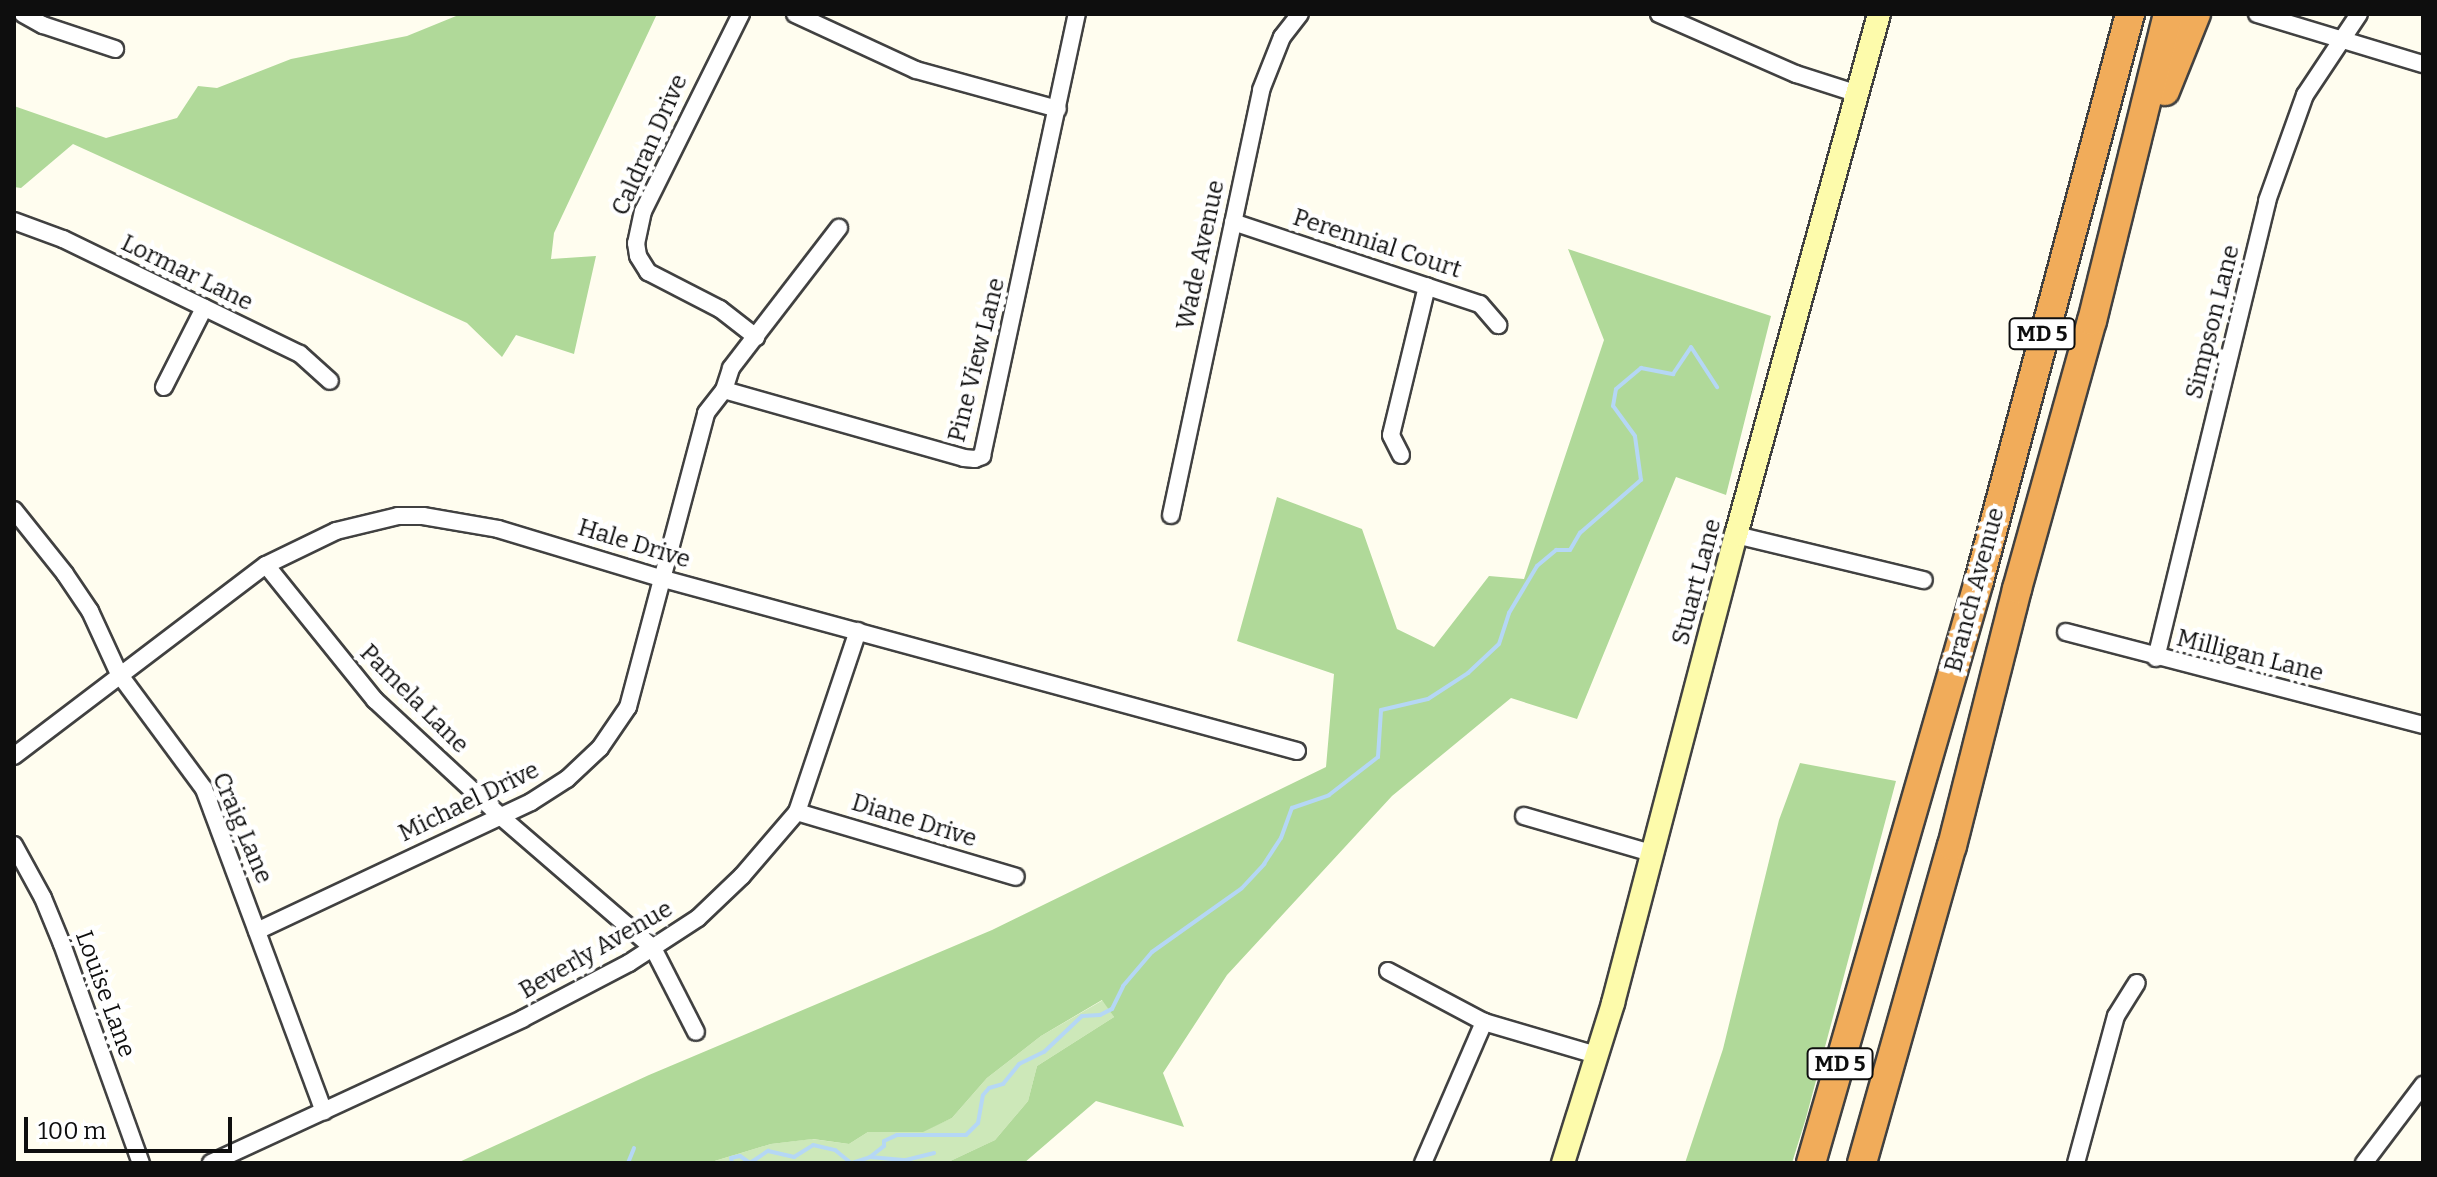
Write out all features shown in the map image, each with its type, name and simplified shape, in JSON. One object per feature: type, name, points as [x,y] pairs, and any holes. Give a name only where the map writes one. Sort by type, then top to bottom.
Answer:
[{"type":"highway","name":"Branch Avenue","points":[[1811,1163],[1982,567],[2128,14]]},
{"type":"highway","name":"Branch Avenue","points":[[1862,1163],[1956,831],[2017,589],[2107,263],[2168,14]]},
{"type":"highway","points":[[2107,263],[2172,70],[2196,14]]},
{"type":"street","points":[[23,14],[43,25],[115,49]]},
{"type":"street","name":"Caldran Drive","points":[[741,14],[643,211],[636,243],[638,256],[648,272],[720,309],[756,337]]},
{"type":"street","points":[[795,14],[916,70],[1058,109]]},
{"type":"street","name":"Pine View Lane","points":[[724,390],[978,459],[989,432],[1077,14]]},
{"type":"street","name":"Wade Avenue","points":[[1171,515],[1261,90],[1282,37],[1300,14]]},
{"type":"street","points":[[1659,14],[1796,74],[1858,94]]},
{"type":"street","name":"Stuart Lane","points":[[1563,1163],[1596,1055],[1879,14]]},
{"type":"street","points":[[2257,14],[2423,64]]},
{"type":"street","name":"Simpson Lane","points":[[2156,658],[2267,201],[2305,95],[2359,14]]},
{"type":"street","name":"Lormar Lane","points":[[14,221],[63,239],[300,354],[330,381]]},
{"type":"street","name":"Perennial Court","points":[[1233,222],[1480,304],[1498,325]]},
{"type":"street","name":"Michael Drive","points":[[257,931],[531,802],[567,779],[611,735],[628,707],[706,413],[724,390],[731,368],[839,228]]},
{"type":"street","points":[[1401,455],[1391,435],[1427,286]]},
{"type":"street","points":[[164,387],[204,308]]},
{"type":"street","name":"Craig Lane","points":[[14,510],[90,611],[119,674],[204,789],[324,1111]]},
{"type":"street","name":"Hale Drive","points":[[14,756],[266,565],[336,531],[398,516],[423,516],[498,529],[660,578],[1297,751]]},
{"type":"street","points":[[1736,535],[1924,580]]},
{"type":"street","name":"Pamela Lane","points":[[266,565],[358,682],[499,815],[653,948],[696,1032]]},
{"type":"street","name":"Beverly Avenue","points":[[211,1163],[522,1019],[677,934],[721,898],[797,812],[858,631]]},
{"type":"street","name":"Milligan Lane","points":[[2066,632],[2156,658],[2423,725]]},
{"type":"street","name":"Diane Drive","points":[[797,812],[1016,877]]},
{"type":"street","points":[[1524,816],[1651,853]]},
{"type":"street","name":"Louise Lane","points":[[14,845],[43,898],[62,944],[141,1163]]},
{"type":"street","points":[[1388,971],[1484,1022],[1596,1055]]},
{"type":"street","points":[[2076,1163],[2116,1016],[2137,983]]},
{"type":"street","points":[[1423,1163],[1484,1022]]},
{"type":"street","points":[[2364,1163],[2423,1085]]},
{"type":"green space","points":[[461,14],[657,14],[554,233],[551,259],[596,256],[574,354],[516,335],[502,357],[467,323],[73,144],[21,188],[14,187],[14,106],[106,138],[177,118],[198,86],[217,88],[291,59],[407,36]]},
{"type":"green space","points":[[1568,249],[1771,316],[1726,495],[1676,477],[1577,719],[1511,698],[1392,796],[1227,975],[1163,1073],[1184,1127],[1096,1101],[1024,1163],[946,1163],[995,1140],[1028,1101],[1037,1066],[1114,1017],[1102,1000],[1041,1036],[987,1078],[952,1118],[923,1132],[868,1132],[849,1144],[813,1139],[771,1144],[708,1163],[457,1163],[649,1075],[992,930],[1326,767],[1334,674],[1237,641],[1277,497],[1362,529],[1397,629],[1434,647],[1489,576],[1524,579],[1604,340]]},
{"type":"green space","points":[[1800,763],[1896,781],[1806,1118],[1792,1163],[1685,1163],[1723,1049],[1779,820]]},
{"type":"green space","points":[[1103,1000],[1114,1017],[1037,1066],[1028,1101],[995,1140],[946,1163],[708,1163],[771,1144],[812,1139],[849,1144],[868,1132],[923,1131],[952,1118],[987,1078],[1041,1036]]},
{"type":"waterway","points":[[852,1163],[870,1157],[884,1146],[884,1141],[897,1135],[966,1135],[978,1123],[983,1095],[989,1088],[1003,1084],[1019,1064],[1044,1052],[1082,1016],[1100,1015],[1112,1009],[1123,986],[1152,952],[1242,888],[1264,864],[1281,838],[1292,808],[1329,795],[1378,757],[1381,710],[1428,699],[1468,673],[1499,644],[1509,613],[1537,566],[1556,550],[1570,550],[1580,533],[1641,480],[1635,436],[1613,406],[1616,389],[1641,368],[1673,374],[1691,347],[1717,387]]},
{"type":"waterway","points":[[732,1163],[731,1158],[740,1156],[750,1163],[768,1151],[794,1157],[813,1145],[835,1150],[851,1163]]},
{"type":"waterway","points":[[628,1163],[634,1148]]},
{"type":"waterway","points":[[870,1157],[906,1160],[934,1153]]}]
